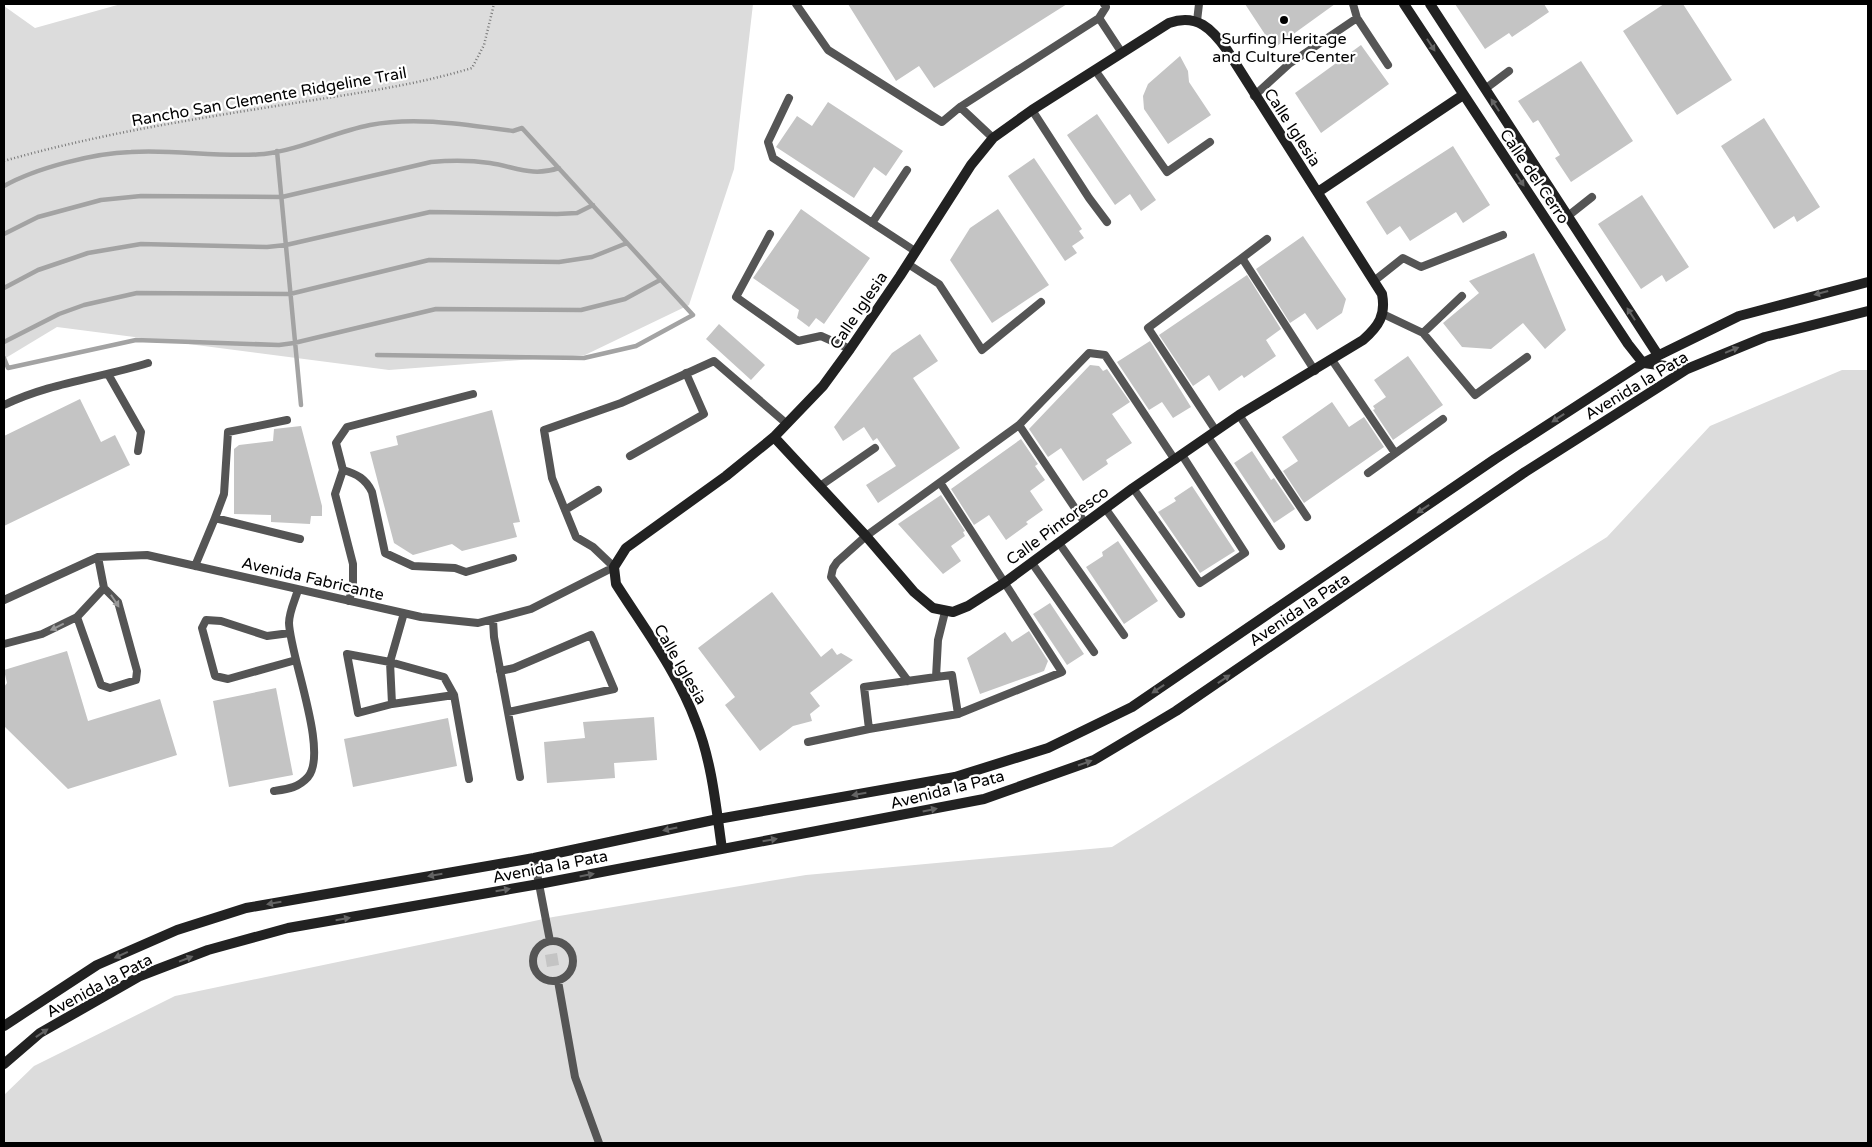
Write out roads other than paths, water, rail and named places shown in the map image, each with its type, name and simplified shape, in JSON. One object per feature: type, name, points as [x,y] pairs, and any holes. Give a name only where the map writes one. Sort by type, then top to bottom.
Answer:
[{"type":"main road","name":"Calle del Cerro","points":[[1404,4],[1628,344],[1643,363]]},
{"type":"main road","name":"Calle del Cerro","points":[[1430,4],[1658,355]]},
{"type":"main road","name":"Calle Iglesia","points":[[722,849],[705,752],[694,716],[679,686],[616,584],[614,567],[626,548],[726,476],[774,437],[823,386],[850,350],[908,264],[971,165],[993,138],[1032,110],[1169,23],[1187,20],[1197,21],[1212,30],[1318,192],[1382,294],[1383,314]]},
{"type":"main road","name":"Calle Iglesia","points":[[1318,192],[1463,95]]},
{"type":"main road","name":"Avenida la Pata","points":[[4,1026],[13,1018],[97,965],[176,930],[246,908],[534,858],[718,819],[955,777],[1048,748],[1132,707],[1495,460],[1643,363],[1739,316],[1868,282]]},
{"type":"main road","name":"Avenida la Pata","points":[[4,1064],[40,1034],[140,976],[208,950],[288,928],[540,884],[984,799],[1094,760],[1176,711],[1526,472],[1686,369],[1765,337],[1868,311]]},
{"type":"main road","name":"Calle Pintoresco","points":[[944,612],[953,612],[968,606],[1004,583],[1105,508],[1178,457],[1239,416],[1332,360],[1375,330],[1383,314]]},
{"type":"main road","points":[[1643,363],[1686,369]]},
{"type":"main road","points":[[774,437],[866,536],[922,600],[932,608],[944,612]]},
{"type":"lane","points":[[796,4],[828,50],[942,122],[960,107],[1099,18],[1106,7],[1104,4]]},
{"type":"lane","points":[[1197,21],[1199,4]]},
{"type":"lane","points":[[1353,4],[1357,18],[1388,65]]},
{"type":"lane","points":[[1099,18],[1122,53]]},
{"type":"lane","points":[[1254,96],[1289,64],[1357,18]]},
{"type":"lane","points":[[1095,70],[1167,172],[1210,142]]},
{"type":"lane","points":[[1485,89],[1510,71]]},
{"type":"lane","points":[[789,98],[768,142],[773,158],[915,251]]},
{"type":"lane","points":[[960,107],[993,138]]},
{"type":"lane","points":[[1032,110],[1089,198],[1107,222]]},
{"type":"lane","points":[[872,224],[907,170]]},
{"type":"lane","points":[[1568,216],[1592,197]]},
{"type":"lane","points":[[770,234],[736,297],[798,341],[821,336],[850,350]]},
{"type":"lane","points":[[1374,281],[1403,258],[1421,267],[1503,235]]},
{"type":"lane","points":[[1266,240],[1148,328],[1281,546]]},
{"type":"lane","points":[[1242,258],[1315,370]]},
{"type":"lane","points":[[908,264],[939,284],[982,350],[1041,302]]},
{"type":"lane","points":[[1423,333],[1462,296]]},
{"type":"lane","points":[[1383,314],[1423,333],[1475,395],[1527,357]]},
{"type":"lane","points":[[908,681],[831,577],[833,568],[837,562],[866,536],[1019,425],[1089,353],[1105,355],[1245,553],[1200,583],[1133,488]]},
{"type":"lane","points":[[1332,360],[1395,453]]},
{"type":"lane","points":[[614,567],[593,547],[576,537],[552,478],[544,430],[621,403],[714,361],[788,424]]},
{"type":"lane","points":[[4,405],[30,392],[108,374],[148,362]]},
{"type":"lane","points":[[630,456],[704,414],[686,373]]},
{"type":"lane","points":[[108,374],[141,432],[138,450]]},
{"type":"lane","points":[[349,601],[353,585],[353,564],[335,494],[343,470],[336,442],[347,427],[473,394]]},
{"type":"lane","points":[[1239,416],[1307,516]]},
{"type":"lane","points":[[1368,473],[1443,419]]},
{"type":"lane","points":[[195,566],[224,494],[228,432],[287,420]]},
{"type":"lane","points":[[1019,425],[1085,523]]},
{"type":"lane","points":[[820,486],[875,448]]},
{"type":"lane","points":[[343,470],[357,474],[368,484],[377,510],[385,553],[400,562],[413,566],[454,568],[466,572],[513,558]]},
{"type":"lane","points":[[808,742],[869,729],[958,714],[1062,672],[1004,583],[996,567],[940,484]]},
{"type":"lane","points":[[565,510],[598,490]]},
{"type":"lane","points":[[1105,508],[1181,614]]},
{"type":"lane","points":[[215,518],[300,539]]},
{"type":"lane","points":[[1059,543],[1124,635]]},
{"type":"lane","name":"Avenida Fabricante","points":[[4,600],[98,557],[147,555],[404,613],[478,623],[531,609],[614,567]]},
{"type":"lane","points":[[77,617],[101,685],[110,688],[136,680],[137,671],[118,602],[104,588],[98,557]]},
{"type":"lane","points":[[1032,562],[1094,652]]},
{"type":"lane","points":[[4,644],[42,634],[77,617],[104,588]]},
{"type":"lane","points":[[274,791],[295,788],[309,775],[314,759],[311,728],[290,632],[289,621],[298,590]]},
{"type":"lane","points":[[936,677],[938,640],[944,612]]},
{"type":"lane","points":[[392,704],[390,662],[404,613]]},
{"type":"lane","points":[[290,632],[267,636],[221,621],[206,620],[202,628],[215,676],[228,679],[296,660]]},
{"type":"lane","points":[[493,620],[500,671],[520,777]]},
{"type":"lane","points":[[500,671],[514,668],[591,635],[614,689],[508,712]]},
{"type":"lane","points":[[454,695],[392,704],[358,713],[347,654],[390,662],[444,677],[454,695],[468,779]]},
{"type":"lane","points":[[869,729],[864,687],[952,675],[958,714]]},
{"type":"lane","points":[[534,858],[550,941]]},
{"type":"lane","points":[[550,941],[566,945],[573,956],[572,968],[569,974],[558,981],[544,979],[538,975],[533,963],[536,949],[550,941]]},
{"type":"lane","points":[[558,981],[574,1077],[599,1143]]},
{"type":"waterway","points":[[4,186],[32,173],[100,155],[148,151],[231,155],[264,154],[291,149],[357,128],[387,122],[442,122],[513,131],[522,128],[693,315],[636,346],[584,358],[377,355]]},
{"type":"waterway","points":[[277,151],[301,405]]},
{"type":"waterway","points":[[4,234],[38,217],[101,200],[141,196],[282,197],[438,161],[483,162],[540,172],[559,168]]},
{"type":"waterway","points":[[4,288],[38,270],[88,253],[141,244],[267,247],[286,245],[430,212],[557,214],[577,213],[593,205]]},
{"type":"waterway","points":[[4,342],[59,314],[84,305],[137,293],[290,294],[429,260],[559,262],[592,257],[627,243]]},
{"type":"waterway","points":[[4,358],[8,368],[136,340],[279,345],[436,309],[581,310],[625,299],[660,280]]},
{"type":"place","name":"Surfing Heritage and Culture Center","points":[[1284,20]]}]
